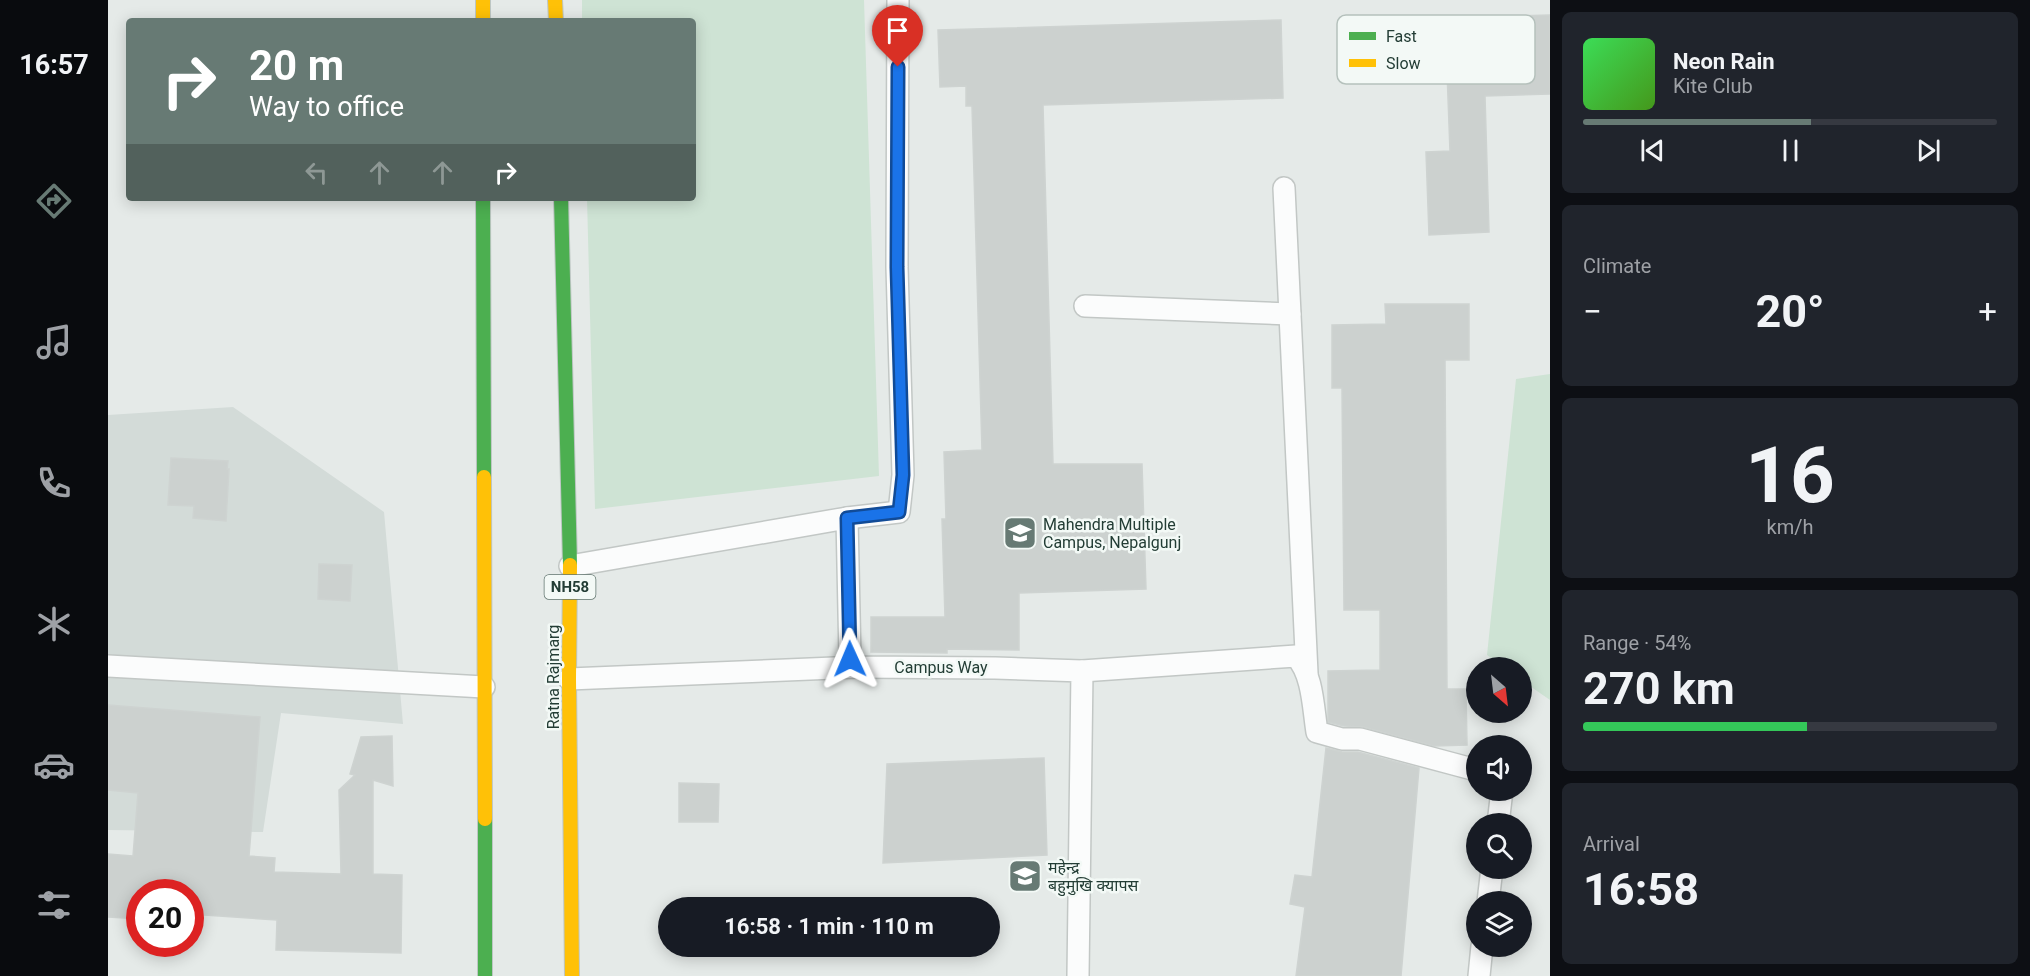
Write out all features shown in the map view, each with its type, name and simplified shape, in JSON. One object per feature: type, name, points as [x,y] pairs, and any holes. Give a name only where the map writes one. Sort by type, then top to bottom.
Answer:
[{"type":"highway","points":[[483,0],[483,18]]},
{"type":"highway","points":[[555,0],[556,18]]},
{"type":"highway","points":[[483,201],[485,976]]},
{"type":"highway","name":"Ratna Rajmarg","points":[[561,201],[570,566],[568,679],[572,976]]},
{"type":"lane","points":[[570,566],[847,518],[899,512],[903,475],[897,267],[898,0]]},
{"type":"lane","points":[[1284,188],[1307,673],[1317,732],[1342,739],[1360,739],[1466,767]]},
{"type":"lane","points":[[1085,306],[1290,314]]},
{"type":"lane","points":[[847,518],[850,659],[852,665],[858,667]]},
{"type":"lane","name":"Campus Way","points":[[568,679],[858,667],[1082,671],[1296,656],[1307,673]]},
{"type":"lane","points":[[108,666],[484,687]]},
{"type":"lane","points":[[1078,976],[1082,671]]},
{"type":"lane","points":[[1479,976],[1481,957]]},
{"type":"shaded area","points":[[233,407],[384,512],[403,724],[281,713],[263,832],[108,830],[108,415]]},
{"type":"green space","points":[[582,0],[864,0],[879,476],[595,509],[587,201],[696,201],[696,18],[582,18]]},
{"type":"green space","points":[[1550,374],[1550,700],[1532,688],[1532,657],[1490,657],[1487,655],[1516,379]]},
{"type":"building","points":[[1535,15],[1550,15],[1550,94],[1485,96],[1489,232],[1429,235],[1426,152],[1450,151],[1447,84],[1535,84]]},
{"type":"building","points":[[1281,20],[1283,98],[1043,105],[1053,464],[1142,464],[1146,589],[1019,593],[1019,650],[947,649],[947,653],[871,652],[871,617],[945,617],[942,519],[946,519],[944,452],[982,450],[972,106],[966,106],[966,86],[940,87],[938,30]]},
{"type":"building","points":[[1385,304],[1469,304],[1469,360],[1445,360],[1447,689],[1466,689],[1466,745],[1434,746],[1363,727],[1328,722],[1328,671],[1380,670],[1380,610],[1344,610],[1342,388],[1332,388],[1332,325],[1386,324]]},
{"type":"building","points":[[171,458],[228,461],[226,521],[193,518],[194,506],[168,505]]},
{"type":"building","points":[[319,564],[352,565],[350,601],[318,599]]},
{"type":"building","points":[[108,705],[260,717],[249,856],[275,858],[274,872],[341,874],[339,790],[355,775],[350,774],[361,737],[392,736],[393,786],[373,780],[373,874],[402,875],[401,953],[276,950],[277,920],[204,915],[204,879],[126,879],[126,918],[108,917],[108,854],[133,856],[138,793],[108,790]]},
{"type":"building","points":[[1326,748],[1342,752],[1358,752],[1419,768],[1401,976],[1296,976],[1305,907],[1290,904],[1295,875],[1312,877]]},
{"type":"building","points":[[1044,758],[1047,855],[883,863],[887,764]]},
{"type":"building","points":[[679,783],[719,784],[718,822],[679,822]]},
{"type":"traffic: fast","points":[[483,201],[484,477]]},
{"type":"traffic: fast","points":[[561,201],[570,565]]},
{"type":"traffic: fast","points":[[485,819],[485,976]]},
{"type":"traffic: slow","points":[[483,0],[483,18]]},
{"type":"traffic: slow","points":[[555,0],[556,18]]},
{"type":"traffic: slow","points":[[484,477],[485,819]]},
{"type":"traffic: slow","points":[[570,565],[572,976]]},
{"type":"place","name":"Mahendra Multiple Campus, Nepalgunj","points":[[1020,533]]},
{"type":"place","name":"महेन्द्र बहुमुखि क्यापस","points":[[1025,876]]},
{"type":"route","points":[[850,659],[847,518],[899,512],[903,475],[897,267],[898,67]]}]
